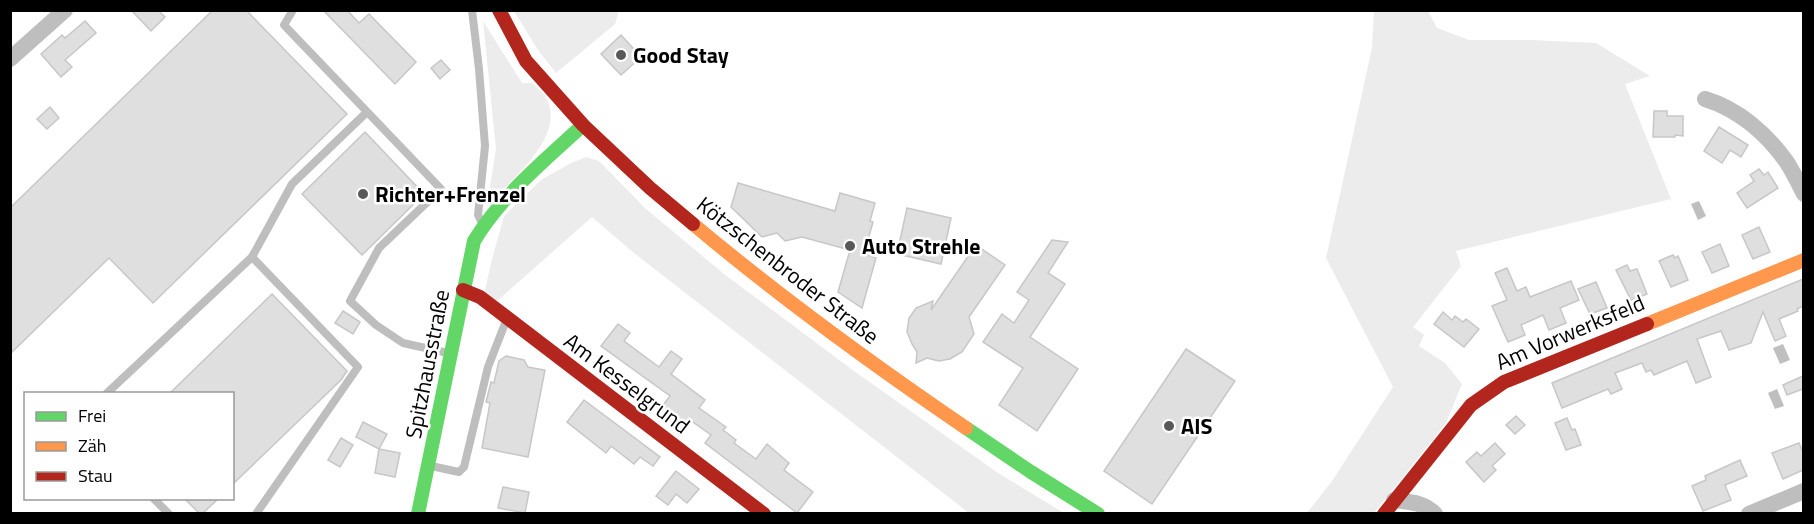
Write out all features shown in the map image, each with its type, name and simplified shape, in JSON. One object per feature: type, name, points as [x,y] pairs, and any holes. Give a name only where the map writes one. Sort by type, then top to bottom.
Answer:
[{"type":"street","points":[[10,59],[65,10]]},
{"type":"street","name":"Kötzschenbroder Straße","points":[[499,10],[526,61],[583,125],[650,188],[746,268],[903,385],[1031,472],[1098,513]]},
{"type":"street","points":[[1705,99],[1722,104],[1759,129],[1787,162],[1803,194]]},
{"type":"street","name":"Spitzhausstraße","points":[[418,513],[474,241],[483,225],[502,201],[583,125]]},
{"type":"street","name":"Am Vorwerksfeld","points":[[1389,507],[1471,405],[1504,382],[1803,260]]},
{"type":"street","name":"Am Kesselgrund","points":[[463,290],[480,297],[764,513]]},
{"type":"street","points":[[1749,513],[1803,491]]},
{"type":"street","name":"Am Vorwerksfeld","points":[[1389,507],[1418,503],[1435,513]]},
{"type":"lane","points":[[293,10],[284,25],[441,189],[379,248],[350,301],[376,325],[403,343],[451,353]]},
{"type":"lane","name":"Spitzhausstraße","points":[[472,10],[485,146],[478,215],[483,225]]},
{"type":"lane","points":[[107,392],[252,257],[292,184],[368,112]]},
{"type":"lane","points":[[252,257],[358,367],[256,513]]},
{"type":"lane","points":[[428,466],[459,472],[464,467],[488,367],[507,318]]},
{"type":"lane","points":[[155,500],[170,513]]},
{"type":"shaded area","points":[[514,11],[619,11],[615,24],[556,73],[538,50]]},
{"type":"shaded area","points":[[1374,11],[1428,11],[1437,28],[1469,40],[1596,43],[1650,76],[1625,84],[1671,199],[1456,251],[1461,266],[1413,327],[1424,335],[1419,346],[1445,363],[1462,384],[1446,423],[1374,513],[1306,514],[1332,481],[1393,387],[1326,258],[1372,48]]},
{"type":"shaded area","points":[[483,21],[522,83],[532,83],[541,91],[550,111],[549,126],[544,141],[534,156],[487,205],[496,149]]},
{"type":"shaded area","points":[[586,157],[599,161],[646,209],[724,274],[854,371],[998,473],[1064,513],[969,513],[634,253],[592,217],[497,301],[484,295],[504,216],[541,180]]},
{"type":"shaded area","points":[[1699,201],[1706,216],[1698,220],[1691,204]]},
{"type":"shaded area","points":[[1783,344],[1790,360],[1780,364],[1773,348]]},
{"type":"shaded area","points":[[1777,389],[1784,406],[1775,409],[1768,393]]},
{"type":"building","points":[[131,10],[158,10],[165,17],[151,31]]},
{"type":"building","points":[[213,10],[246,10],[347,114],[153,303],[109,258],[10,354],[10,208]]},
{"type":"building","points":[[323,10],[347,10],[359,23],[369,14],[416,62],[395,84]]},
{"type":"building","points":[[85,21],[96,33],[65,60],[72,67],[61,77],[41,54],[62,35],[65,38]]},
{"type":"building","name":"Good Stay","points":[[621,35],[641,57],[621,75],[601,54]]},
{"type":"building","points":[[441,60],[450,70],[440,79],[431,68]]},
{"type":"building","points":[[50,107],[59,118],[47,129],[37,119]]},
{"type":"building","points":[[1654,111],[1667,111],[1667,116],[1683,116],[1683,136],[1653,137]]},
{"type":"building","points":[[1719,127],[1748,145],[1741,157],[1730,150],[1722,163],[1704,151]]},
{"type":"building","name":"Richter+Frenzel","points":[[365,132],[424,194],[362,255],[302,194]]},
{"type":"building","points":[[1759,169],[1764,175],[1768,172],[1778,188],[1747,208],[1737,193],[1754,181],[1750,175]]},
{"type":"building","name":"Auto Strehle","points":[[738,183],[835,211],[840,193],[875,203],[870,221],[873,222],[864,254],[876,258],[862,308],[838,292],[850,250],[802,237],[785,241],[777,233],[762,237],[731,207]]},
{"type":"building","points":[[907,208],[951,218],[941,264],[897,254]]},
{"type":"building","points":[[1759,227],[1770,252],[1753,259],[1742,235]]},
{"type":"building","points":[[1052,240],[1068,242],[1048,273],[1065,284],[1030,337],[1078,369],[1037,431],[999,405],[1023,368],[983,342],[1002,314],[1014,323],[1029,300],[1017,292]]},
{"type":"building","points":[[1720,244],[1729,266],[1712,273],[1702,252]]},
{"type":"building","points":[[976,245],[1005,265],[969,317],[974,334],[962,352],[950,359],[939,361],[927,358],[916,363],[917,352],[907,332],[909,318],[916,308],[933,301],[931,310]]},
{"type":"building","points":[[1673,255],[1675,258],[1678,256],[1688,280],[1671,287],[1659,261]]},
{"type":"building","points":[[1627,265],[1630,271],[1637,269],[1647,294],[1631,300],[1616,270]]},
{"type":"building","points":[[1507,268],[1517,291],[1526,287],[1530,297],[1571,281],[1579,300],[1560,308],[1566,323],[1549,330],[1543,315],[1521,325],[1525,335],[1508,342],[1492,306],[1507,300],[1495,273]]},
{"type":"building","points":[[1803,279],[1803,306],[1797,309],[1798,311],[1779,319],[1786,336],[1775,341],[1763,312],[1751,343],[1729,350],[1721,331],[1697,339],[1711,377],[1696,383],[1687,361],[1654,375],[1651,370],[1646,372],[1642,363],[1615,373],[1622,389],[1611,394],[1608,389],[1562,408],[1552,383]]},
{"type":"building","points":[[1596,282],[1607,308],[1590,314],[1578,289]]},
{"type":"building","points":[[272,294],[347,371],[341,380],[234,483],[234,392],[171,392]]},
{"type":"building","points":[[343,311],[360,322],[353,334],[335,323]]},
{"type":"building","points":[[1443,312],[1452,320],[1455,316],[1463,322],[1466,319],[1479,329],[1464,347],[1434,324]]},
{"type":"building","points":[[618,324],[630,333],[624,341],[659,367],[671,351],[682,359],[671,374],[705,400],[699,408],[726,427],[723,430],[736,440],[734,443],[756,459],[767,444],[789,463],[784,470],[813,492],[797,513],[705,443],[711,435],[690,420],[684,427],[660,409],[670,396],[601,346]]},
{"type":"building","name":"AIS","points":[[1186,349],[1235,381],[1152,504],[1104,471]]},
{"type":"building","points":[[506,356],[524,360],[528,367],[545,370],[528,457],[482,448],[490,403],[486,402],[491,382],[494,383],[499,361]]},
{"type":"building","points":[[1803,376],[1803,389],[1787,395],[1783,385]]},
{"type":"building","points":[[584,400],[660,457],[653,466],[640,457],[634,464],[611,446],[606,453],[567,422]]},
{"type":"building","points":[[1516,416],[1525,425],[1515,434],[1506,425]]},
{"type":"building","points":[[1567,418],[1572,430],[1575,429],[1581,445],[1566,450],[1555,423]]},
{"type":"building","points":[[363,422],[387,434],[379,449],[356,437]]},
{"type":"building","points":[[341,438],[353,445],[340,467],[328,460]]},
{"type":"building","points":[[1495,443],[1505,454],[1492,466],[1496,470],[1484,482],[1466,462],[1477,452],[1481,456]]},
{"type":"building","points":[[1799,443],[1803,452],[1803,470],[1783,479],[1772,453]]},
{"type":"building","points":[[379,449],[400,453],[395,477],[375,473]]},
{"type":"building","points":[[1740,460],[1747,476],[1725,485],[1731,500],[1703,511],[1692,486],[1706,480],[1705,476]]},
{"type":"building","points":[[676,471],[699,489],[687,503],[676,494],[668,505],[656,496]]},
{"type":"building","points":[[503,487],[529,492],[525,513],[498,508]]},
{"type":"building","points":[[186,500],[217,500],[203,513],[199,513]]},
{"type":"traffic: fast","points":[[418,514],[474,241],[485,224],[511,194],[583,125]]},
{"type":"traffic: fast","points":[[966,428],[1098,514]]},
{"type":"traffic: slow","points":[[693,224],[827,329],[966,428]]},
{"type":"traffic: slow","points":[[1647,324],[1804,260]]},
{"type":"traffic: jam","points":[[499,10],[526,61],[583,125],[650,188],[693,224]]},
{"type":"traffic: jam","points":[[463,290],[480,297],[764,514]]},
{"type":"traffic: jam","points":[[1384,514],[1471,405],[1504,382],[1647,324]]},
{"type":"place","name":"Good Stay","points":[[621,55]]},
{"type":"place","name":"Richter+Frenzel","points":[[363,194]]},
{"type":"place","name":"Auto Strehle","points":[[850,246]]},
{"type":"place","name":"AIS","points":[[1169,426]]}]
